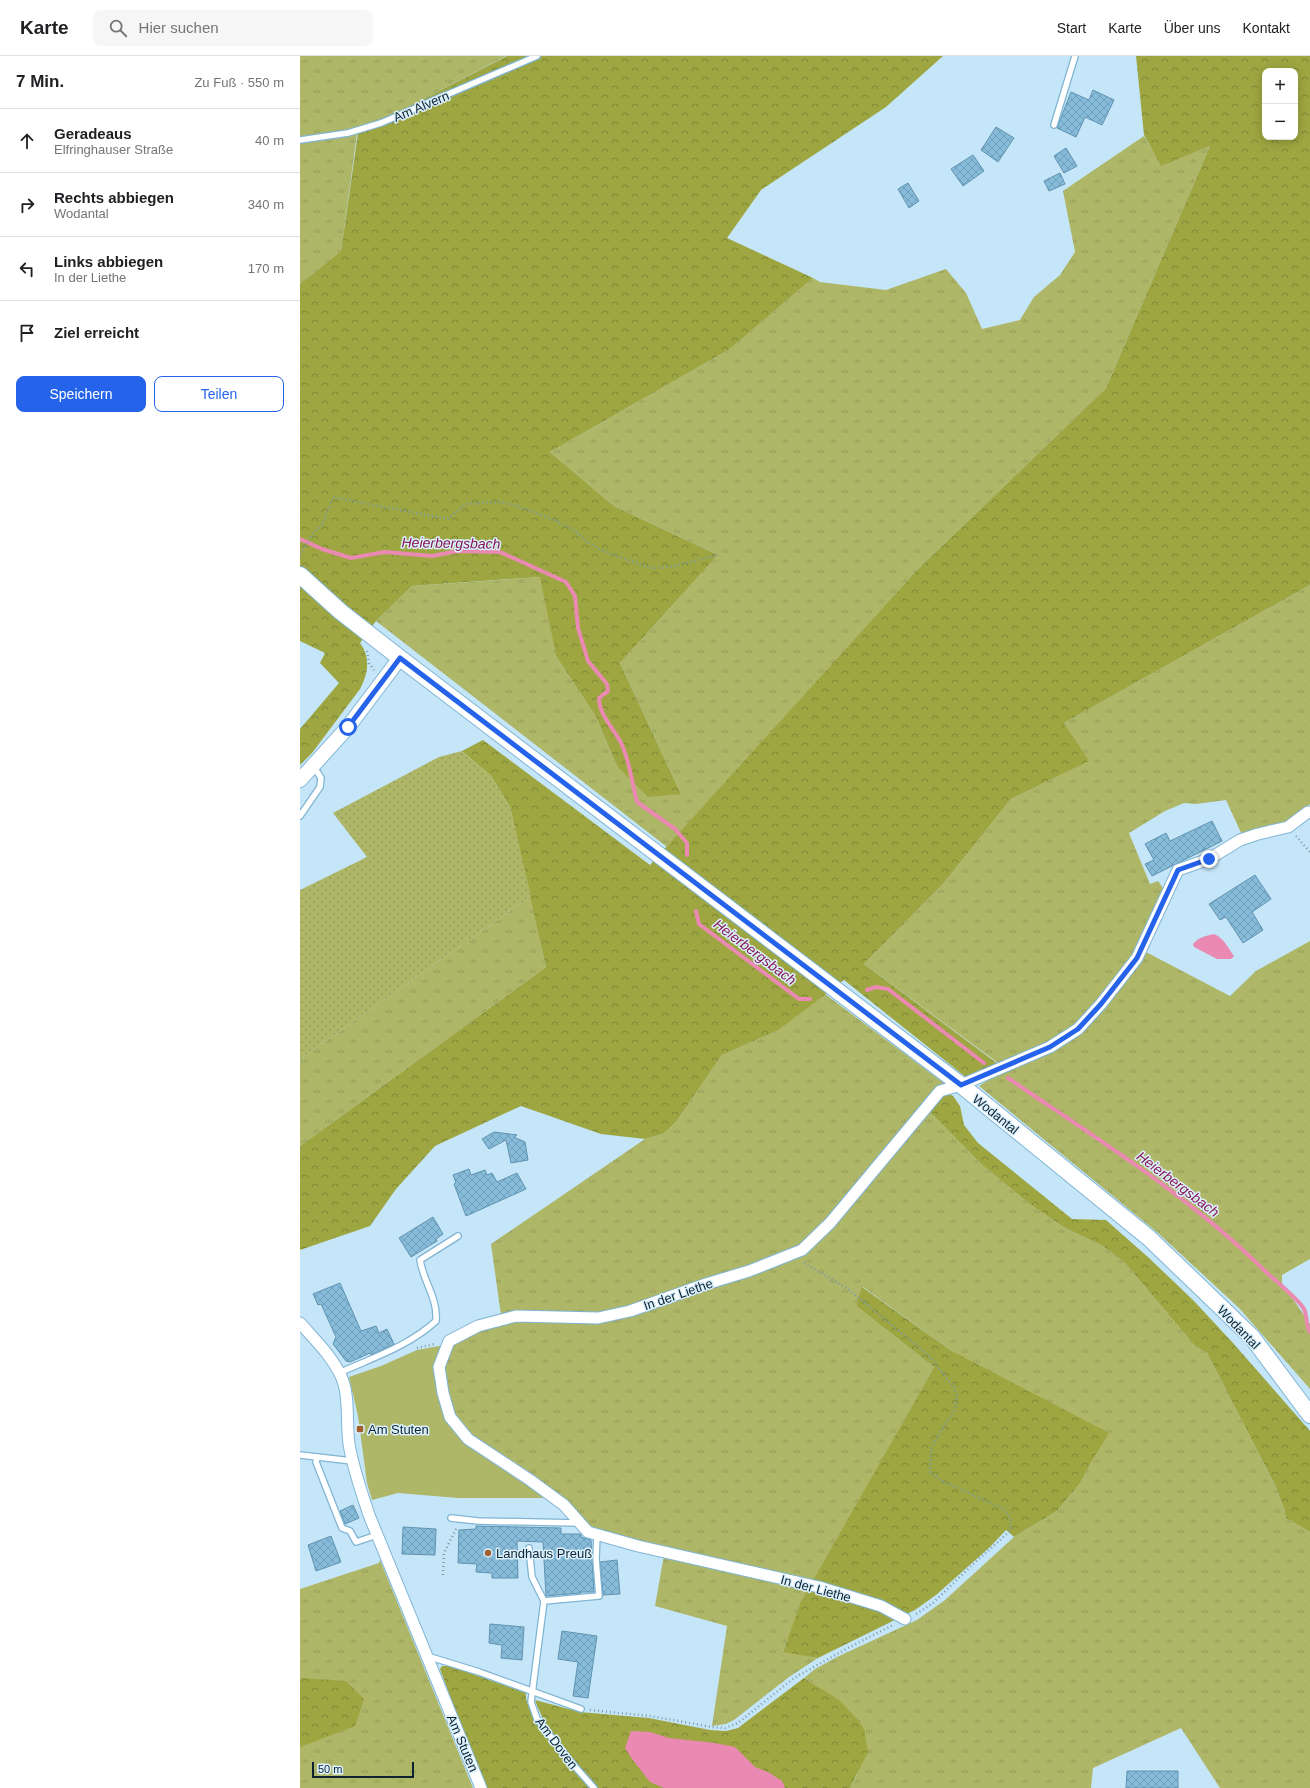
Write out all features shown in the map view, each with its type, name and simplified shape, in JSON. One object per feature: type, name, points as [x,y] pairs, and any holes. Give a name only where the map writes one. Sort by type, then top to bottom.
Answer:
[{"type":"main road","name":"Wodantal","points":[[300,575],[341,612],[400,658],[961,1085],[1149,1238],[1252,1337],[1310,1416]]},
{"type":"street","points":[[300,780],[348,727],[400,658]]},
{"type":"street","name":"In der Liethe","points":[[905,1619],[881,1606],[819,1587],[638,1546],[588,1532],[564,1505],[530,1480],[468,1439],[450,1417],[443,1393],[439,1367],[449,1341],[478,1326],[516,1316],[598,1318],[630,1311],[706,1284],[749,1271],[802,1250],[830,1223],[940,1091],[961,1085],[1050,1047],[1078,1029],[1101,1004],[1137,958],[1178,870],[1209,859],[1240,840],[1288,827],[1308,812]]},
{"type":"street","name":"Am Stuten","points":[[300,1323],[327,1352],[342,1377],[346,1396],[349,1442],[354,1471],[377,1535],[482,1788]]},
{"type":"lane","name":"Am Alvern","points":[[300,140],[348,133],[381,123],[537,56]]},
{"type":"lane","points":[[1054,125],[1075,56]]},
{"type":"lane","points":[[300,816],[320,787],[321,778],[313,766]]},
{"type":"lane","points":[[339,1373],[403,1343],[427,1330],[436,1321],[437,1311],[434,1298],[421,1270],[420,1260],[458,1236]]},
{"type":"lane","points":[[300,1455],[352,1461]]},
{"type":"lane","points":[[317,1457],[316,1462],[342,1528],[350,1530],[356,1542],[377,1535]]},
{"type":"lane","points":[[451,1518],[478,1521],[579,1522]]},
{"type":"lane","points":[[544,1601],[599,1596],[596,1559],[597,1535]]},
{"type":"lane","points":[[528,1548],[532,1577],[544,1601],[535,1674],[531,1692]]},
{"type":"lane","points":[[427,1656],[479,1672],[581,1709]]},
{"type":"lane","name":"Am Doven","points":[[531,1692],[531,1702],[537,1719],[570,1761],[594,1788]]},
{"type":"path","points":[[300,554],[316,529],[321,527],[333,497],[447,519],[467,504],[500,502],[514,505],[557,521],[575,531],[586,542],[605,552],[650,568],[674,566],[715,556]]},
{"type":"path","points":[[1288,827],[1310,852]]},
{"type":"path","points":[[581,1709],[650,1716],[712,1727],[725,1728],[738,1723],[794,1678],[932,1603],[1010,1531],[1011,1520],[1004,1509],[940,1480],[930,1472],[931,1450],[936,1439],[954,1411],[957,1398],[955,1388],[944,1373],[928,1355],[848,1290],[791,1255]]},
{"type":"path","points":[[443,1575],[444,1553],[461,1519]]},
{"type":"green space","points":[[300,56],[506,56],[357,134],[341,251],[300,284]]},
{"type":"green space","points":[[507,56],[943,56],[886,107],[761,190],[727,238],[813,278],[730,349],[550,452],[614,506],[718,555],[620,663],[681,794],[648,797],[617,766],[596,717],[556,656],[540,577],[412,586],[376,621],[360,643],[366,654],[367,666],[365,678],[360,689],[312,753],[300,765],[300,729],[339,683],[320,663],[325,653],[300,641],[300,284],[341,251],[358,133]]},
{"type":"green space","points":[[1136,56],[1310,56],[1310,585],[1064,723],[1089,761],[1011,799],[943,884],[864,964],[998,1064],[967,1078],[844,980],[779,1030],[722,1055],[676,1122],[663,1134],[645,1139],[601,1134],[521,1106],[435,1146],[396,1189],[370,1226],[300,1250],[300,1146],[546,967],[510,807],[491,776],[462,751],[483,740],[650,865],[915,572],[1106,388],[1210,146],[1161,166],[1144,135]]},
{"type":"green space","points":[[1144,136],[1161,165],[1210,146],[1106,388],[915,572],[667,847],[376,621],[412,586],[541,577],[556,656],[596,717],[617,766],[681,794],[620,663],[718,555],[614,506],[550,452],[730,349],[813,278],[820,282],[886,290],[946,269],[966,293],[982,329],[1020,320],[1034,297],[1060,275],[1075,252],[1063,191]]},
{"type":"green space","points":[[1310,585],[1310,804],[1296,817],[1279,826],[1242,835],[1226,800],[1196,804],[1184,803],[1165,811],[1129,833],[1150,884],[1158,881],[1163,888],[1147,930],[1127,967],[1074,1027],[1051,1044],[998,1063],[864,964],[943,884],[1011,799],[1088,761],[1064,723]]},
{"type":"green space","points":[[462,751],[491,776],[510,807],[531,896],[300,1059],[300,890],[367,857],[333,813],[439,757]]},
{"type":"green space","points":[[531,896],[546,967],[300,1146],[300,1059]]},
{"type":"green space","points":[[1310,941],[1310,1259],[1282,1275],[1282,1283],[1310,1324],[1310,1389],[1239,1308],[1158,1233],[979,1086],[1009,1067],[1054,1049],[1144,951],[1230,996],[1256,971]]},
{"type":"green space","points":[[825,994],[945,1084],[835,1212],[799,1246],[784,1255],[627,1308],[597,1315],[501,1315],[491,1244],[645,1139],[663,1134],[676,1122],[722,1055],[779,1030]]},
{"type":"green space","points":[[947,1093],[953,1096],[960,1106],[964,1125],[978,1143],[1072,1219],[1106,1220],[1149,1258],[1194,1301],[1310,1431],[1310,1532],[1286,1518],[1284,1508],[1275,1485],[1207,1353],[1194,1345],[1125,1263],[1103,1246],[1065,1228],[1031,1205],[982,1165],[930,1112],[939,1097]]},
{"type":"green space","points":[[930,1112],[982,1165],[1031,1205],[1065,1228],[1103,1246],[1125,1263],[1194,1345],[1207,1353],[1275,1485],[1284,1508],[1286,1518],[1310,1532],[1310,1788],[1220,1788],[1181,1728],[1093,1768],[1091,1788],[850,1788],[857,1775],[818,1687],[804,1678],[815,1669],[839,1656],[917,1620],[945,1600],[1014,1537],[1057,1511],[1081,1482],[1093,1459],[952,1351],[863,1287],[856,1306],[934,1367],[813,1582],[589,1529],[470,1435],[453,1417],[444,1367],[455,1341],[479,1328],[514,1320],[595,1322],[803,1252]]},
{"type":"green space","points":[[862,1287],[952,1351],[1109,1433],[1081,1482],[1057,1511],[1014,1537],[1006,1530],[990,1547],[936,1595],[915,1610],[818,1658],[783,1652],[801,1602],[934,1367],[856,1306]]},
{"type":"green space","points":[[445,1345],[436,1366],[446,1417],[548,1498],[458,1498],[398,1493],[372,1500],[367,1483],[358,1416],[349,1377],[381,1366],[417,1350]]},
{"type":"green space","points":[[664,1555],[809,1589],[783,1651],[818,1658],[789,1677],[734,1720],[726,1724],[712,1726],[727,1626],[655,1606]]},
{"type":"green space","points":[[380,1560],[473,1788],[300,1788],[300,1589],[379,1563]]},
{"type":"green space","points":[[442,1666],[450,1666],[526,1693],[527,1702],[532,1714],[551,1742],[590,1788],[487,1788],[462,1729],[440,1669]]},
{"type":"green space","points":[[300,1678],[346,1681],[364,1699],[355,1726],[300,1747]]},
{"type":"green space","points":[[804,1678],[839,1700],[858,1720],[864,1729],[868,1752],[850,1788],[597,1788],[553,1735],[535,1700],[580,1712],[649,1718],[710,1730],[726,1731],[738,1728]]},
{"type":"shaded area","points":[[1214,934],[1224,941],[1234,956],[1231,959],[1217,959],[1194,947],[1193,944],[1200,938]]},
{"type":"shaded area","points":[[631,1731],[650,1732],[669,1738],[715,1743],[735,1747],[755,1767],[768,1772],[782,1781],[785,1788],[664,1788],[650,1782],[625,1748]]},
{"type":"building","points":[[1093,90],[1114,100],[1102,125],[1085,117],[1076,137],[1057,128],[1071,92],[1089,100]]},
{"type":"building","points":[[996,127],[1014,138],[998,162],[981,150]]},
{"type":"building","points":[[1066,148],[1077,166],[1064,173],[1054,156]]},
{"type":"building","points":[[973,155],[984,171],[963,186],[951,169]]},
{"type":"building","points":[[1060,173],[1065,184],[1049,191],[1044,181]]},
{"type":"building","points":[[908,183],[919,201],[909,208],[898,189]]},
{"type":"building","points":[[1212,821],[1222,841],[1152,876],[1145,864],[1154,860],[1145,844],[1166,833],[1170,841]]},
{"type":"building","points":[[1255,875],[1271,899],[1252,912],[1263,930],[1243,943],[1226,917],[1220,920],[1209,904]]},
{"type":"building","points":[[494,1132],[517,1135],[514,1137],[525,1142],[528,1160],[511,1163],[506,1140],[489,1149],[482,1139]]},
{"type":"building","points":[[469,1169],[471,1175],[485,1170],[487,1175],[492,1173],[497,1182],[517,1173],[526,1189],[466,1216],[454,1184],[456,1183],[453,1175]]},
{"type":"building","points":[[433,1217],[443,1234],[436,1239],[437,1241],[411,1257],[399,1238]]},
{"type":"building","points":[[340,1283],[361,1331],[376,1326],[379,1333],[387,1329],[394,1344],[371,1355],[370,1353],[350,1362],[346,1361],[333,1344],[336,1337],[321,1304],[318,1305],[313,1294]]},
{"type":"building","points":[[353,1505],[359,1518],[345,1524],[340,1511]]},
{"type":"building","name":"Landhaus Preuß","points":[[476,1526],[561,1528],[561,1534],[581,1534],[581,1537],[591,1540],[594,1592],[546,1596],[543,1542],[517,1541],[518,1578],[492,1578],[492,1573],[476,1572],[477,1564],[458,1563],[459,1530],[476,1529]]},
{"type":"building","points":[[403,1527],[436,1529],[435,1555],[402,1554]]},
{"type":"building","points":[[331,1536],[341,1562],[316,1571],[308,1545]]},
{"type":"building","points":[[617,1560],[620,1594],[603,1595],[600,1562]]},
{"type":"building","points":[[490,1624],[524,1627],[522,1660],[501,1658],[502,1645],[489,1643]]},
{"type":"building","points":[[562,1631],[597,1636],[588,1698],[573,1696],[578,1662],[558,1659]]},
{"type":"building","points":[[1127,1771],[1178,1771],[1178,1788],[1126,1788]]},
{"type":"waterway","name":"Heierbergsbach","points":[[300,539],[322,549],[351,558],[385,552],[432,556],[458,551],[500,552],[566,582],[575,596],[578,628],[588,661],[607,684],[608,691],[599,698],[600,705],[604,717],[619,739],[625,752],[637,802],[675,829],[687,843],[687,855]]},
{"type":"waterway","name":"Heierbergsbach","points":[[696,911],[699,924],[799,999],[810,999]]},
{"type":"waterway","name":"Heierbergsbach","points":[[867,990],[876,987],[888,989],[984,1063]]},
{"type":"waterway","name":"Heierbergsbach","points":[[1008,1078],[1109,1146],[1207,1219],[1302,1305],[1306,1314],[1310,1332]]},
{"type":"place","name":"Am Stuten","points":[[360,1429]]},
{"type":"place","name":"Landhaus Preuß","points":[[488,1553]]},
{"type":"route","points":[[348,727],[400,658],[961,1085],[1050,1047],[1078,1029],[1101,1004],[1137,958],[1178,870],[1209,859]]}]
